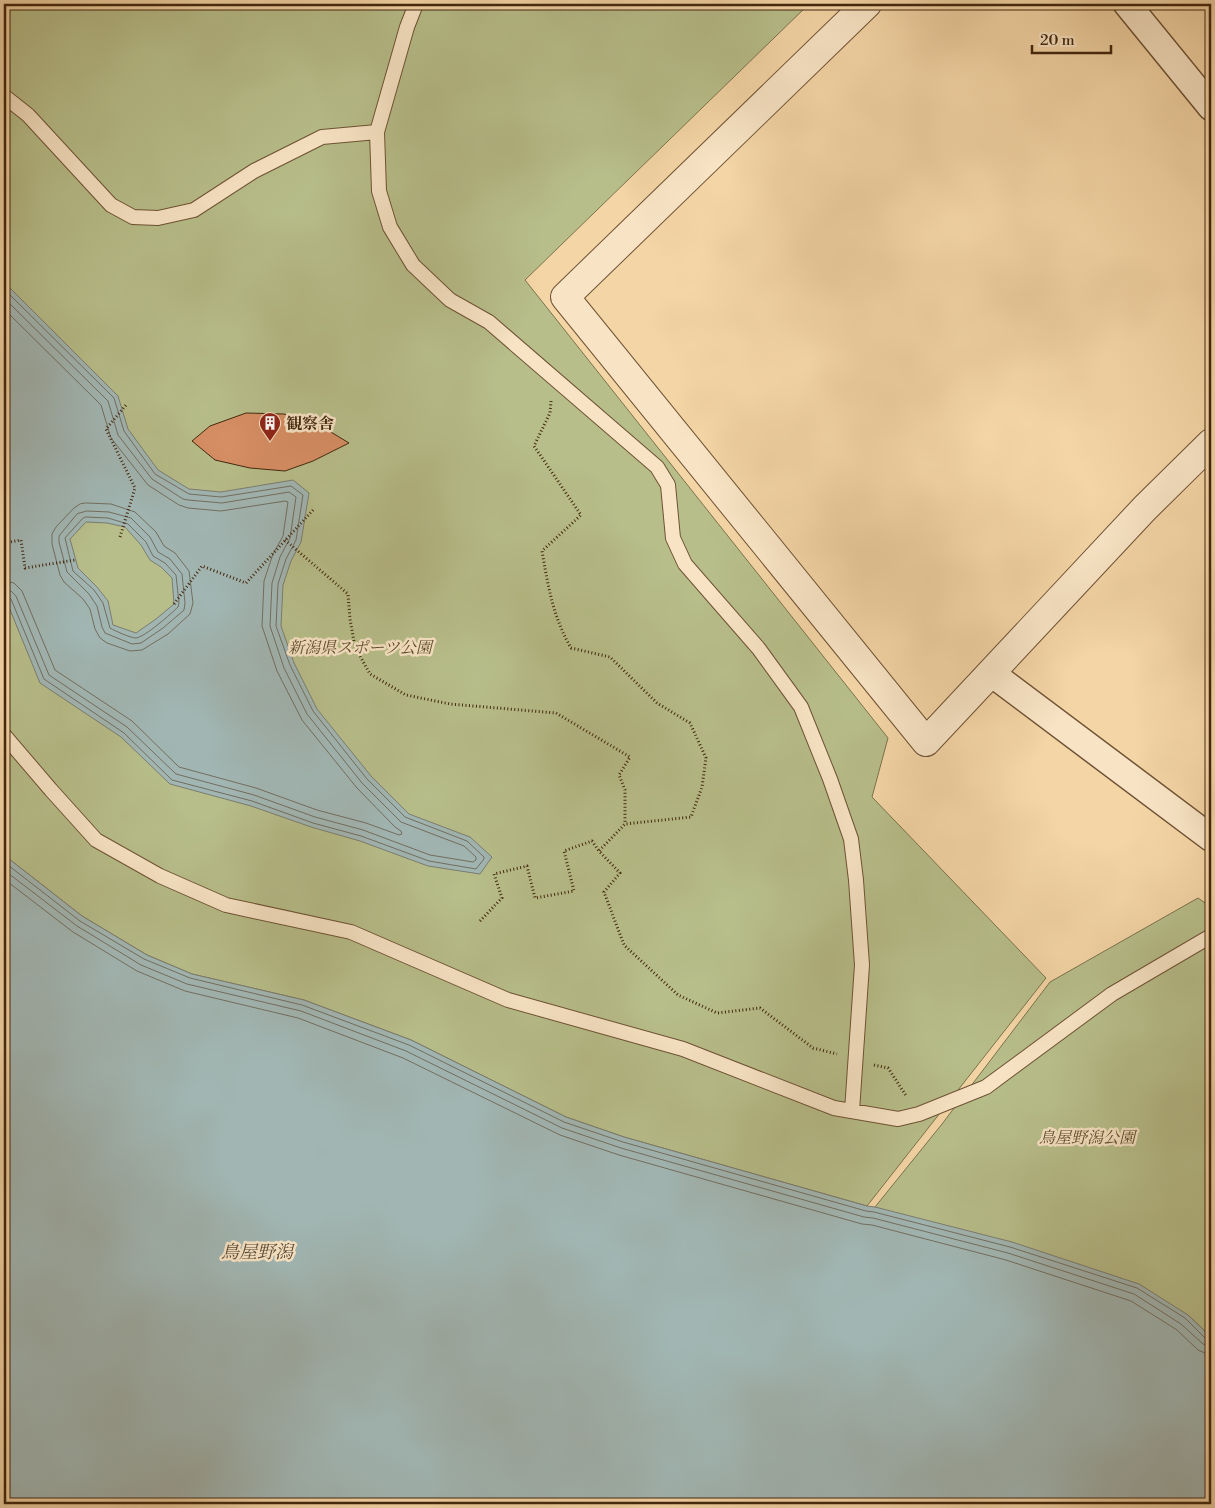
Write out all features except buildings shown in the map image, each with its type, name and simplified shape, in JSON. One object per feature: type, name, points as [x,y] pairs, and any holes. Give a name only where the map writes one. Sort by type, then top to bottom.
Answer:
[{"type":"street","points":[[868,4],[565,297],[926,742],[1145,508],[1211,443]]},
{"type":"street","points":[[1127,4],[1211,107]]},
{"type":"street","points":[[991,673],[1211,838]]},
{"type":"lane","points":[[416,4],[407,27],[377,132],[379,191],[390,227],[413,265],[450,300],[488,322],[657,467],[668,485],[673,538],[685,564],[759,648],[801,707],[830,779],[851,839],[862,965],[852,1111]]},
{"type":"lane","points":[[4,96],[28,115],[111,205],[133,216],[158,218],[194,210],[254,171],[322,137],[377,132]]},
{"type":"lane","points":[[4,735],[50,790],[96,840],[160,876],[226,904],[351,932],[508,1000],[683,1049],[834,1108],[898,1119],[919,1114],[986,1087],[1112,994],[1211,936]]},
{"type":"path","points":[[554,378],[550,413],[534,446],[581,515],[542,551],[550,597],[561,632],[571,648],[610,657],[657,703],[690,723],[706,758],[702,787],[691,817],[625,824],[599,851]]},
{"type":"path","points":[[120,536],[135,488],[106,429],[126,405]]},
{"type":"path","points":[[174,604],[202,566],[246,583],[314,509]]},
{"type":"path","points":[[4,543],[21,540],[25,568],[75,560]]},
{"type":"path","points":[[285,540],[348,594],[355,647],[370,674],[406,695],[450,704],[556,713],[630,757],[619,775],[625,790],[625,824]]},
{"type":"path","points":[[480,921],[502,898],[494,874],[527,866],[535,898],[574,891],[564,851],[592,840],[599,851],[620,873],[604,892],[624,945],[678,995],[717,1012],[760,1008],[813,1048],[841,1056]]},
{"type":"path","points":[[869,1063],[888,1068],[919,1114]]},
{"type":"green space","name":"新潟県スポーツ公園","points":[[4,4],[809,4],[525,280],[888,738],[872,797],[1046,978],[867,1206],[624,1137],[566,1117],[411,1040],[304,1000],[192,974],[147,955],[82,916],[4,855]]},
{"type":"green space","name":"鳥屋野潟公園","points":[[1198,898],[1211,907],[1211,1337],[1188,1315],[875,1207],[942,1124],[1050,982]]},
{"type":"water","points":[[4,282],[118,396],[128,429],[158,470],[189,489],[221,492],[293,480],[309,493],[301,542],[291,561],[283,585],[281,626],[294,663],[317,709],[371,776],[409,814],[470,837],[492,857],[480,874],[428,866],[360,841],[311,827],[251,806],[170,784],[121,737],[40,683],[4,595]],"holes":[[[86,522],[107,523],[125,527],[141,545],[150,560],[161,567],[172,578],[174,604],[136,633],[113,625],[108,601],[78,568],[70,539]]]},
{"type":"water","name":"鳥屋野潟","points":[[4,855],[82,916],[147,955],[192,974],[304,1000],[411,1040],[566,1117],[624,1137],[867,1206],[1012,1242],[1139,1284],[1188,1315],[1211,1337],[1211,1504],[4,1504]]},
{"type":"place","name":"観察舎","points":[[270,442]]}]
